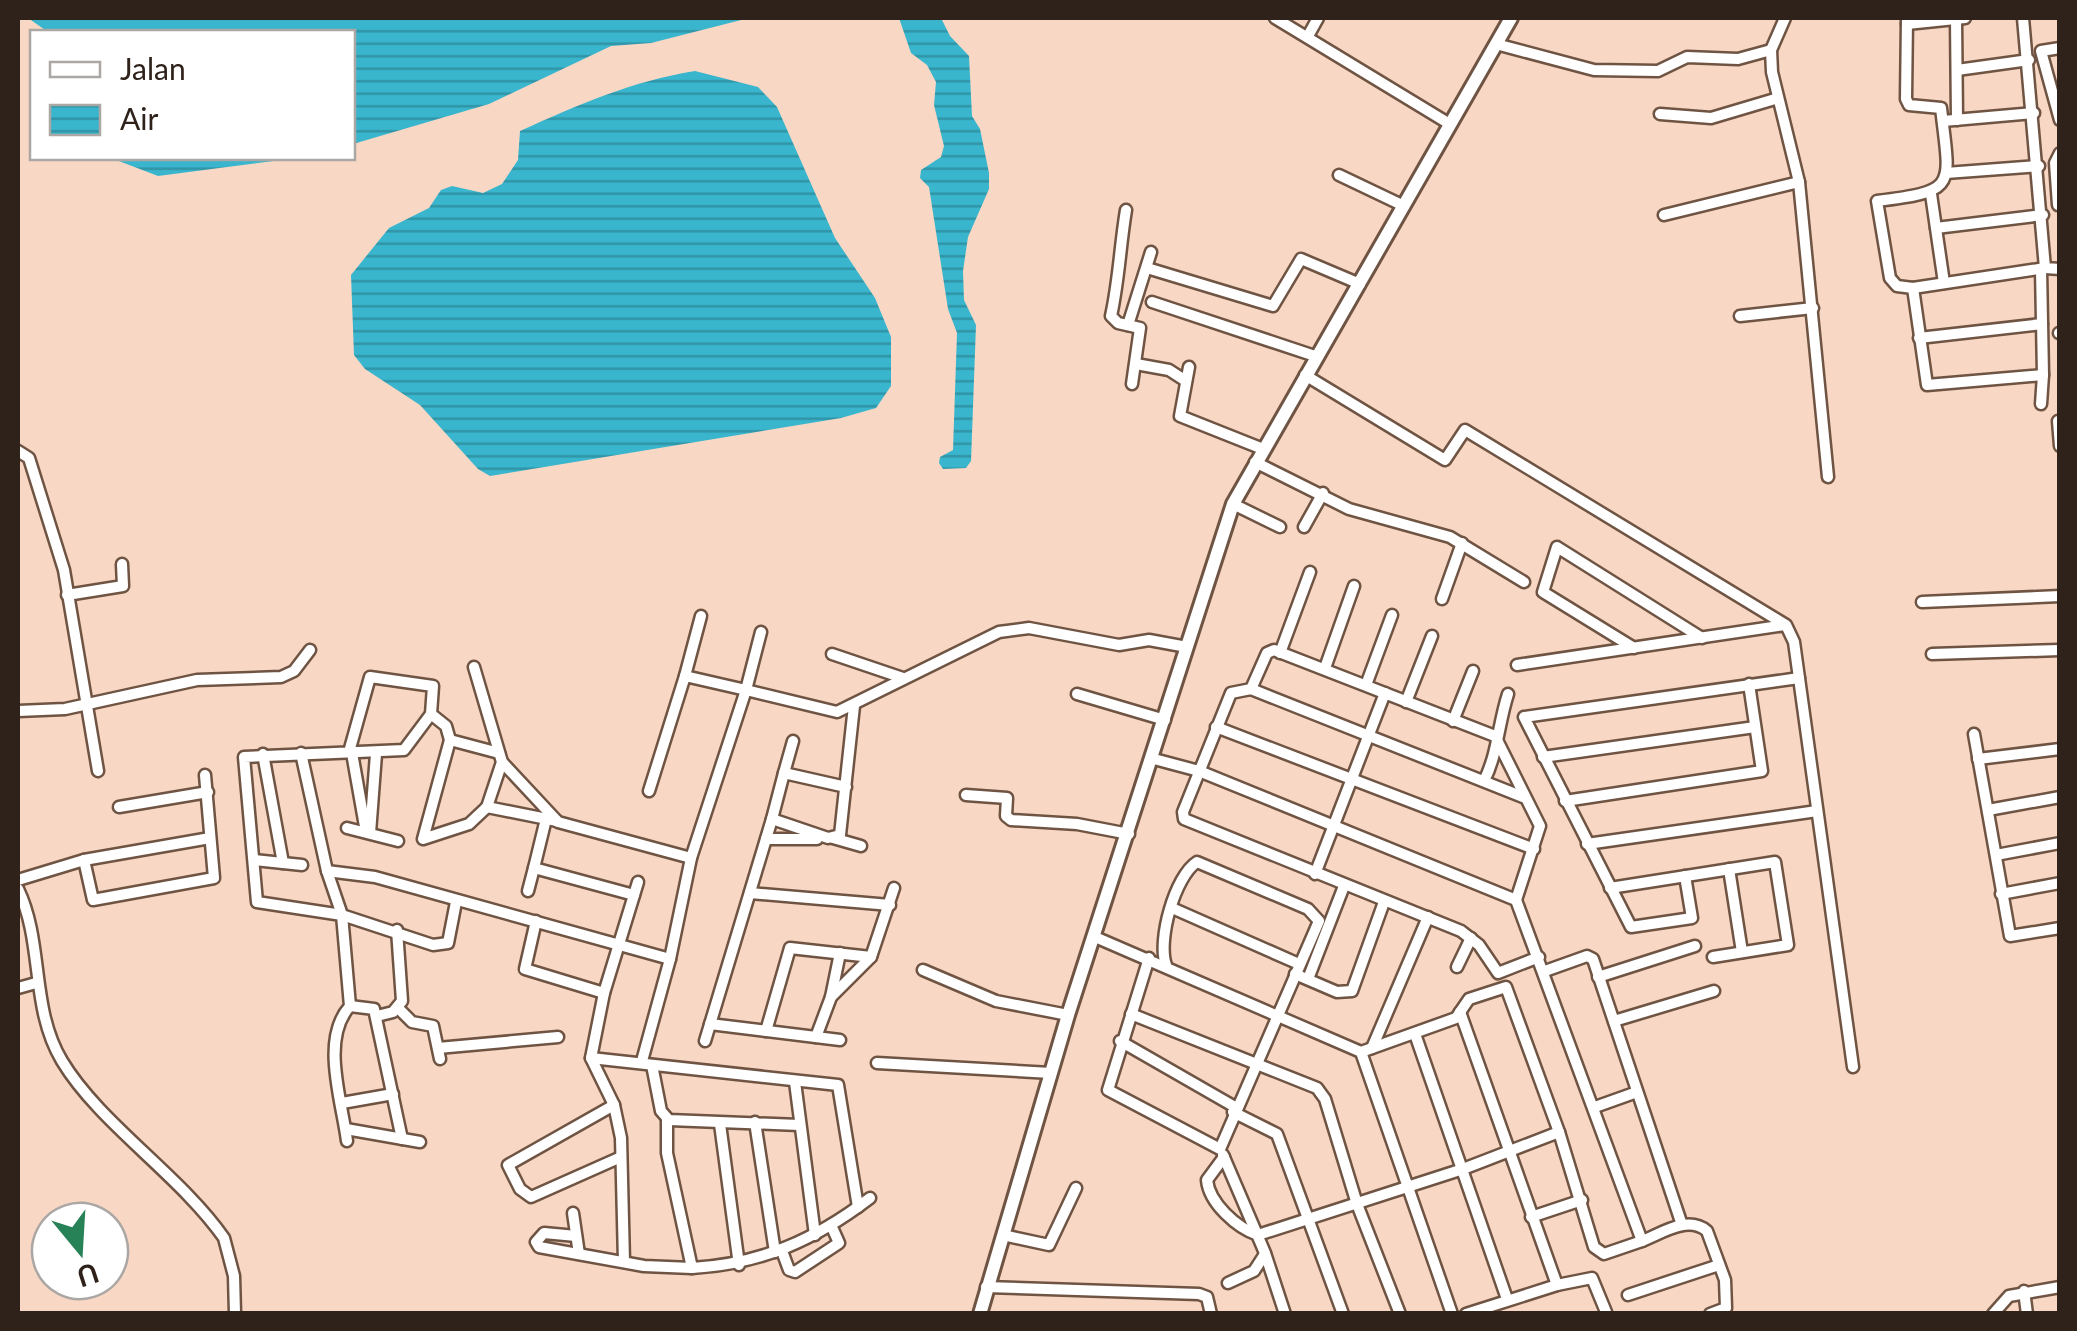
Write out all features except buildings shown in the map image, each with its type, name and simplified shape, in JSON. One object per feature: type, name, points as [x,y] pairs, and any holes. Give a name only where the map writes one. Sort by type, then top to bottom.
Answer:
[{"type":"street","points":[[1275,18],[1448,124]]},
{"type":"street","points":[[1308,36],[1318,18]]},
{"type":"street","points":[[980,1314],[1068,1015],[1234,504],[1511,18]]},
{"type":"street","points":[[1784,18],[1771,50],[1776,98],[1799,182],[1813,308],[1815,379],[1828,477]]},
{"type":"street","points":[[1956,18],[1958,120]]},
{"type":"street","points":[[1957,107],[1909,105],[1907,21],[1965,18]]},
{"type":"street","points":[[2023,18],[2042,212],[2041,404]]},
{"type":"street","points":[[1496,44],[1594,70],[1658,71],[1687,57],[1738,60],[1771,50]]},
{"type":"street","points":[[1957,70],[2060,48]]},
{"type":"street","points":[[2041,51],[2060,120]]},
{"type":"street","points":[[1660,114],[1711,118],[1776,98]]},
{"type":"street","points":[[1941,108],[1946,172],[1940,187],[1931,194],[1877,200],[1890,278],[1897,286],[1913,288],[2043,268],[2060,269]]},
{"type":"street","points":[[1942,121],[2034,113]]},
{"type":"street","points":[[1936,228],[2042,212],[2058,205],[2055,163],[2060,153]]},
{"type":"street","points":[[1946,172],[2039,166]]},
{"type":"street","points":[[1339,175],[1404,206]]},
{"type":"street","points":[[1664,214],[1799,182]]},
{"type":"street","points":[[1931,194],[1944,283]]},
{"type":"street","points":[[1126,210],[1117,256],[1119,284],[1111,316],[1141,332],[1132,384]]},
{"type":"street","points":[[1128,325],[1151,252]]},
{"type":"street","points":[[1147,268],[1273,306],[1280,302],[1301,259],[1360,284]]},
{"type":"street","points":[[1913,288],[1924,381],[1932,388],[2043,375]]},
{"type":"street","points":[[1152,302],[1315,356]]},
{"type":"street","points":[[1740,316],[1813,308]]},
{"type":"street","points":[[1919,338],[2042,324]]},
{"type":"street","points":[[1136,364],[1168,370],[1186,381]]},
{"type":"street","points":[[1189,367],[1180,416],[1370,517],[1462,543],[1524,582]]},
{"type":"street","points":[[1305,375],[1445,460],[1464,430],[1786,625],[1798,678],[1853,1068]]},
{"type":"street","points":[[2058,421],[2059,442]]},
{"type":"street","points":[[18,451],[27,454],[34,470],[67,595],[98,772]]},
{"type":"street","points":[[1304,528],[1323,494]]},
{"type":"street","points":[[1234,504],[1280,527]]},
{"type":"street","points":[[1442,599],[1462,543]]},
{"type":"street","points":[[1634,648],[1543,592],[1557,547],[1702,638]]},
{"type":"street","points":[[67,595],[123,586],[122,564]]},
{"type":"street","points":[[1280,653],[1310,572]]},
{"type":"street","points":[[1325,668],[1354,586]]},
{"type":"street","points":[[1922,602],[2060,596]]},
{"type":"street","points":[[1366,685],[1392,615]]},
{"type":"street","points":[[650,791],[701,616]]},
{"type":"street","points":[[1516,665],[1786,625]]},
{"type":"street","points":[[685,676],[837,712],[999,632],[1020,627],[1119,645],[1150,640],[1187,647]]},
{"type":"street","points":[[692,1268],[667,1153],[667,1119],[647,1063],[691,858],[761,632]]},
{"type":"street","points":[[1406,702],[1432,636]]},
{"type":"street","points":[[18,711],[86,703],[197,680],[281,677],[294,671],[310,650]]},
{"type":"street","points":[[1932,654],[2060,650]]},
{"type":"street","points":[[1250,689],[1266,653],[1280,653],[1495,736],[1540,826],[1516,900],[1642,1240]]},
{"type":"street","points":[[832,654],[903,678]]},
{"type":"street","points":[[474,667],[500,757],[552,820]]},
{"type":"street","points":[[1453,722],[1473,670]]},
{"type":"street","points":[[368,833],[351,752],[372,676],[433,685],[433,715],[407,748],[376,754],[351,752],[300,753],[244,757],[258,902],[342,915],[432,945],[448,943],[459,902]]},
{"type":"street","points":[[1685,876],[1692,918],[1631,928],[1525,716],[1798,678]]},
{"type":"street","points":[[1565,801],[1762,771],[1749,684]]},
{"type":"street","points":[[1524,798],[1250,689],[1230,693],[1183,812],[1184,820],[1428,917],[1471,938],[1498,974],[1538,957]]},
{"type":"street","points":[[1316,874],[1385,693]]},
{"type":"street","points":[[1076,694],[1165,720]]},
{"type":"street","points":[[1484,781],[1497,752],[1495,736],[1508,694]]},
{"type":"street","points":[[766,838],[830,838],[842,832],[854,706]]},
{"type":"street","points":[[433,715],[446,726],[450,740],[423,839],[469,824],[487,807],[500,757]]},
{"type":"street","points":[[1543,758],[1755,726]]},
{"type":"street","points":[[1216,727],[1534,849]]},
{"type":"street","points":[[1974,734],[2012,937],[2060,928]]},
{"type":"street","points":[[450,740],[500,757]]},
{"type":"street","points":[[705,1041],[793,741]]},
{"type":"street","points":[[1978,759],[2060,749]]},
{"type":"street","points":[[300,753],[327,871],[342,915],[350,1006],[336,1032],[347,1135],[420,1142]]},
{"type":"street","points":[[263,754],[283,863]]},
{"type":"street","points":[[368,833],[376,754]]},
{"type":"street","points":[[1154,759],[1199,772],[1516,900]]},
{"type":"street","points":[[784,774],[846,787]]},
{"type":"street","points":[[84,860],[93,900],[214,878],[206,775]]},
{"type":"street","points":[[119,807],[208,792]]},
{"type":"street","points":[[966,794],[1008,798],[1006,816],[1011,820],[1076,824],[1129,834]]},
{"type":"street","points":[[1988,810],[2060,796]]},
{"type":"street","points":[[487,807],[552,820],[691,858]]},
{"type":"street","points":[[1588,844],[1817,811]]},
{"type":"street","points":[[772,818],[860,846]]},
{"type":"street","points":[[528,891],[552,820]]},
{"type":"street","points":[[347,828],[398,842]]},
{"type":"street","points":[[18,880],[84,860],[210,838]]},
{"type":"street","points":[[1996,855],[2060,843]]},
{"type":"street","points":[[254,860],[302,864]]},
{"type":"street","points":[[1166,964],[1162,950],[1172,908],[1188,868],[1197,862],[1308,909],[1318,924],[1253,1065],[1222,1153],[1207,1180],[1208,1189],[1245,1231],[1258,1235],[1357,1204],[1559,1132]]},
{"type":"street","points":[[1610,888],[1775,862],[1788,945],[1714,957]]},
{"type":"street","points":[[534,868],[634,894]]},
{"type":"street","points":[[1730,869],[1742,952]]},
{"type":"street","points":[[327,871],[374,877],[670,958]]},
{"type":"street","points":[[624,1262],[622,1158],[614,1105],[591,1058],[604,993],[638,882]]},
{"type":"street","points":[[2002,894],[2060,883]]},
{"type":"street","points":[[1308,978],[1344,886]]},
{"type":"street","points":[[831,997],[872,957],[894,888]]},
{"type":"street","points":[[18,889],[28,918],[36,983],[49,1032],[72,1076],[224,1238],[234,1276],[236,1314]]},
{"type":"street","points":[[750,892],[890,904]]},
{"type":"street","points":[[1172,908],[1337,992],[1352,990],[1384,902]]},
{"type":"street","points":[[1428,917],[1366,1050],[1452,1314]]},
{"type":"street","points":[[536,921],[525,969],[604,993]]},
{"type":"street","points":[[377,1016],[399,1008],[402,1001],[396,930]]},
{"type":"street","points":[[1095,938],[1166,964],[1366,1050],[1456,1018],[1469,999],[1504,986],[1559,1132],[1598,1254],[1682,1224],[1694,1224],[1706,1231],[1728,1304],[1710,1314]]},
{"type":"street","points":[[1457,968],[1471,938]]},
{"type":"street","points":[[1598,977],[1696,946]]},
{"type":"street","points":[[766,1031],[790,948],[872,957]]},
{"type":"street","points":[[816,1037],[831,997],[840,954]]},
{"type":"street","points":[[1545,971],[1587,956],[1593,960],[1682,1224]]},
{"type":"street","points":[[1149,958],[1120,1042],[1109,1093],[1222,1153],[1258,1235],[1285,1314]]},
{"type":"street","points":[[923,970],[996,1001],[1068,1015]]},
{"type":"street","points":[[18,988],[36,983]]},
{"type":"street","points":[[1614,1022],[1714,991]]},
{"type":"street","points":[[350,1006],[370,1007],[377,1016],[402,1139]]},
{"type":"street","points":[[399,1008],[412,1022],[431,1024],[439,1054],[558,1037]]},
{"type":"street","points":[[1460,1012],[1557,1285]]},
{"type":"street","points":[[1131,1014],[1253,1065],[1310,1083],[1321,1092],[1357,1204],[1400,1314]]},
{"type":"street","points":[[710,1024],[840,1040]]},
{"type":"street","points":[[1415,1034],[1464,1169],[1507,1314]]},
{"type":"street","points":[[1120,1042],[1277,1134],[1305,1220],[1343,1314]]},
{"type":"street","points":[[591,1058],[841,1088],[858,1207]]},
{"type":"street","points":[[877,1063],[1050,1074]]},
{"type":"street","points":[[795,1082],[816,1235]]},
{"type":"street","points":[[1595,1107],[1637,1092]]},
{"type":"street","points":[[342,1103],[392,1094]]},
{"type":"street","points":[[614,1105],[508,1165],[520,1189],[531,1197],[622,1158]]},
{"type":"street","points":[[667,1119],[798,1125]]},
{"type":"street","points":[[755,1122],[778,1252],[788,1270],[795,1272],[839,1243],[831,1225]]},
{"type":"street","points":[[720,1124],[739,1265]]},
{"type":"street","points":[[1004,1235],[1048,1246],[1076,1188]]},
{"type":"street","points":[[576,1236],[544,1233],[536,1242],[539,1247],[624,1262],[692,1268],[739,1265],[816,1235],[870,1198]]},
{"type":"street","points":[[1531,1217],[1582,1200]]},
{"type":"street","points":[[573,1213],[579,1254]]},
{"type":"street","points":[[1228,1284],[1254,1271],[1265,1253]]},
{"type":"street","points":[[1628,1295],[1719,1265]]},
{"type":"street","points":[[1466,1314],[1592,1278],[1606,1312]]},
{"type":"street","points":[[986,1287],[1199,1294],[1208,1297],[1211,1314]]},
{"type":"street","points":[[1993,1314],[2002,1301],[2024,1291],[2060,1287]]},
{"type":"street","points":[[2024,1291],[2027,1314]]},
{"type":"water","points":[[28,18],[749,18],[651,43],[611,46],[489,104],[355,143],[355,30],[45,30]]},
{"type":"water","points":[[899,18],[941,18],[950,36],[969,56],[972,116],[980,129],[989,173],[989,189],[968,237],[963,271],[964,300],[976,325],[971,461],[966,468],[943,469],[939,463],[940,457],[953,450],[957,333],[948,309],[929,187],[920,178],[921,170],[941,157],[944,146],[934,105],[936,82],[927,65],[911,53]]},
{"type":"water","points":[[695,71],[758,87],[777,107],[835,238],[875,298],[891,337],[891,386],[876,408],[841,418],[490,476],[478,469],[420,405],[365,369],[354,355],[351,275],[389,228],[429,208],[441,190],[452,186],[483,193],[502,184],[518,160],[520,131],[627,88]]},
{"type":"water","points":[[116,160],[282,160],[158,176]]}]
